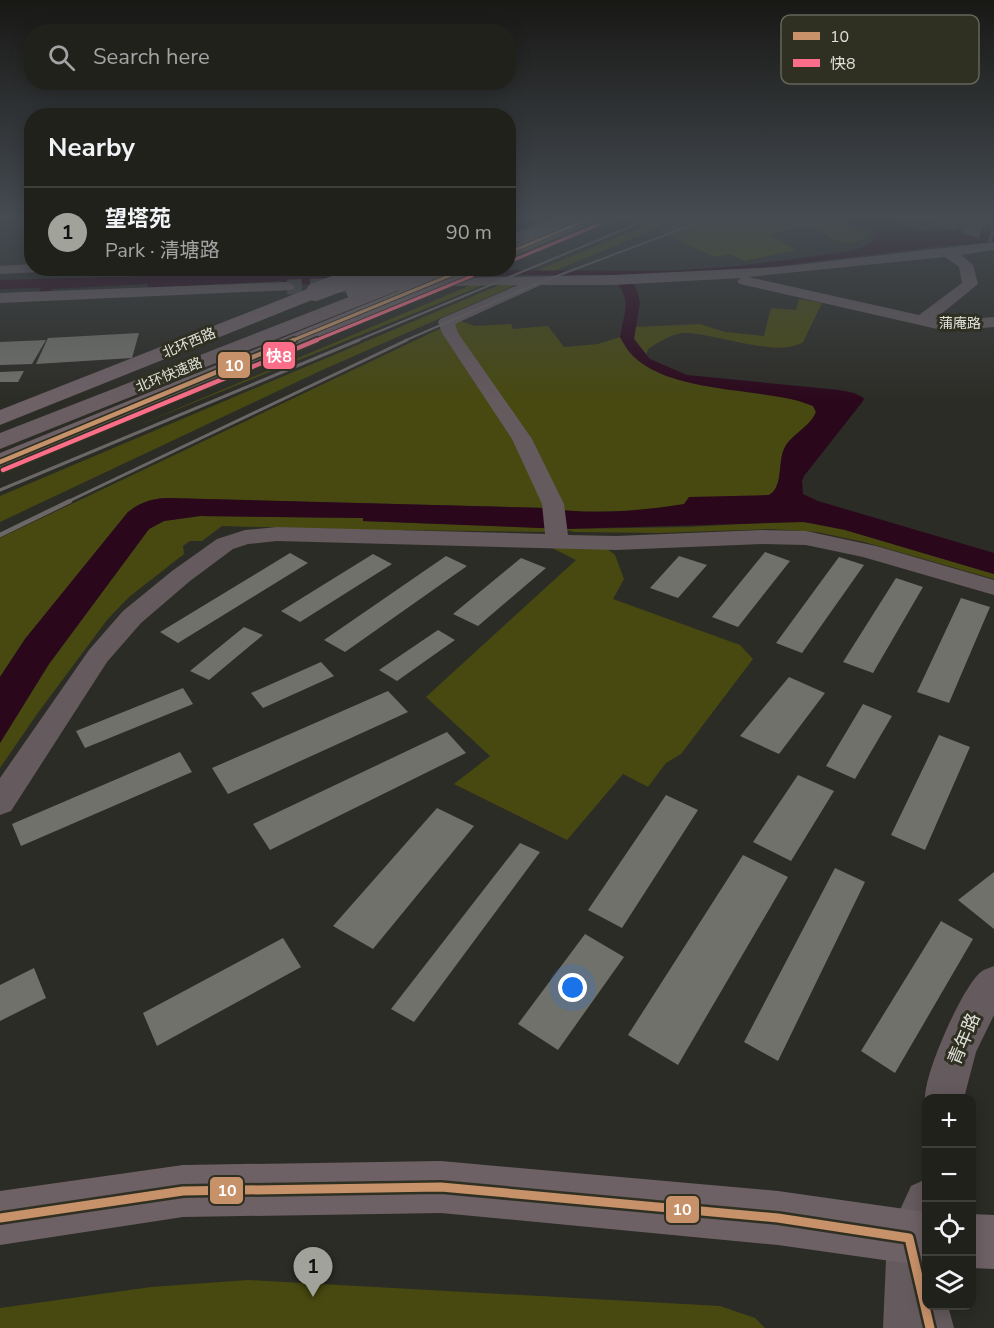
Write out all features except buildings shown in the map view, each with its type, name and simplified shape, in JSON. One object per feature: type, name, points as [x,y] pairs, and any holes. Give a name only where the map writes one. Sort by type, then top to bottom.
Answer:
[{"type":"highway","name":"北环快速路","points":[[0,429],[170,364],[352,289],[400,278]]},
{"type":"highway","name":"北环快速路","points":[[0,442],[320,315],[402,278]]},
{"type":"main road","name":"北环西路","points":[[0,418],[353,278]]},
{"type":"main road","points":[[0,462],[354,315],[403,278]]},
{"type":"main road","points":[[0,453],[215,367],[354,315]]},
{"type":"main road","points":[[0,1218],[183,1191],[441,1187],[778,1218],[921,1226]]},
{"type":"main road","points":[[976,1241],[994,1242]]},
{"type":"street","points":[[508,278],[613,280],[642,278]]},
{"type":"street","name":"蒲庵路","points":[[747,278],[946,326],[994,322]]},
{"type":"street","points":[[922,321],[970,284],[969,278]]},
{"type":"street","points":[[544,280],[446,322],[450,333],[522,439],[546,485],[556,527]]},
{"type":"street","points":[[0,298],[287,287]]},
{"type":"street","points":[[0,803],[98,656],[116,635],[150,601],[225,544],[245,537],[277,534],[556,527],[616,543],[762,537],[806,538],[868,551],[994,588]]},
{"type":"street","name":"青年路","points":[[945,1094],[960,1042],[976,1009],[994,984]]},
{"type":"street","points":[[907,1328],[921,1226]]},
{"type":"street","points":[[921,1226],[930,1328]]},
{"type":"shaded area","points":[[479,278],[283,285],[282,281],[147,288],[148,284],[52,289],[51,292],[39,293],[41,288],[0,289],[0,280]]},
{"type":"shaded area","points":[[613,278],[631,278],[637,290],[640,303],[634,339],[650,359],[687,375],[839,390],[864,398],[804,476],[803,494],[818,501],[994,553],[994,574],[845,530],[804,522],[564,529],[363,521],[363,518],[200,516],[164,521],[149,529],[49,664],[0,743],[0,677],[25,639],[128,512],[142,503],[169,498],[547,508],[597,512],[650,509],[684,504],[689,497],[769,495],[774,491],[779,480],[785,447],[810,422],[816,412],[813,406],[779,397],[689,383],[649,368],[633,356],[620,337],[626,304]]},
{"type":"shaded area","points":[[483,280],[496,280],[129,429]]},
{"type":"shaded area","points":[[511,280],[527,280],[320,371],[0,522],[0,496]]},
{"type":"shaded area","points":[[460,282],[0,473],[0,466],[363,313]]},
{"type":"shaded area","points":[[799,299],[822,303],[803,342],[792,346],[778,348],[683,333],[656,344],[648,349],[646,356],[634,339],[635,327],[700,324],[725,332],[764,336],[771,308],[796,310]]},
{"type":"shaded area","points":[[458,320],[475,326],[511,324],[513,329],[548,326],[564,347],[598,344],[620,337],[632,355],[654,370],[697,383],[792,399],[813,406],[816,412],[810,422],[785,447],[777,486],[769,495],[635,511],[569,512],[547,508],[160,498],[128,512],[25,639],[0,677],[0,538]]},
{"type":"shaded area","points":[[200,516],[364,518],[363,521],[554,528],[548,532],[404,530],[401,535],[335,529],[222,526],[202,541],[190,541],[183,546],[184,554],[129,597],[107,620],[0,768],[0,743],[49,664],[149,529],[164,521]]},
{"type":"shaded area","points":[[792,521],[829,525],[994,574],[994,579],[864,542],[817,532],[771,529],[660,533],[574,532],[564,529],[689,527]]},
{"type":"shaded area","points":[[550,547],[606,548],[615,555],[624,579],[613,599],[740,645],[753,659],[681,754],[666,763],[648,787],[623,774],[567,840],[454,784],[490,756],[426,697],[576,560]]},
{"type":"shaded area","points":[[248,1280],[720,1306],[755,1318],[765,1328],[0,1328],[0,1308],[151,1287]]},
{"type":"tunnel","points":[[287,287],[346,285]]},
{"type":"railway","points":[[356,341],[507,278]]},
{"type":"railway","points":[[404,341],[552,278]]},
{"type":"railway","points":[[0,490],[359,340]]},
{"type":"railway","points":[[67,502],[407,340]]},
{"type":"railway","points":[[0,535],[70,501]]},
{"type":"transit line","name":"10","points":[[0,462],[444,278]]},
{"type":"transit line","name":"快8","points":[[3,470],[467,278]]},
{"type":"transit line","name":"10","points":[[0,1218],[183,1191],[441,1187],[778,1218],[909,1238]]},
{"type":"transit line","name":"10","points":[[909,1238],[930,1328]]},
{"type":"place","name":"望塔苑","points":[[313,1297]]}]
